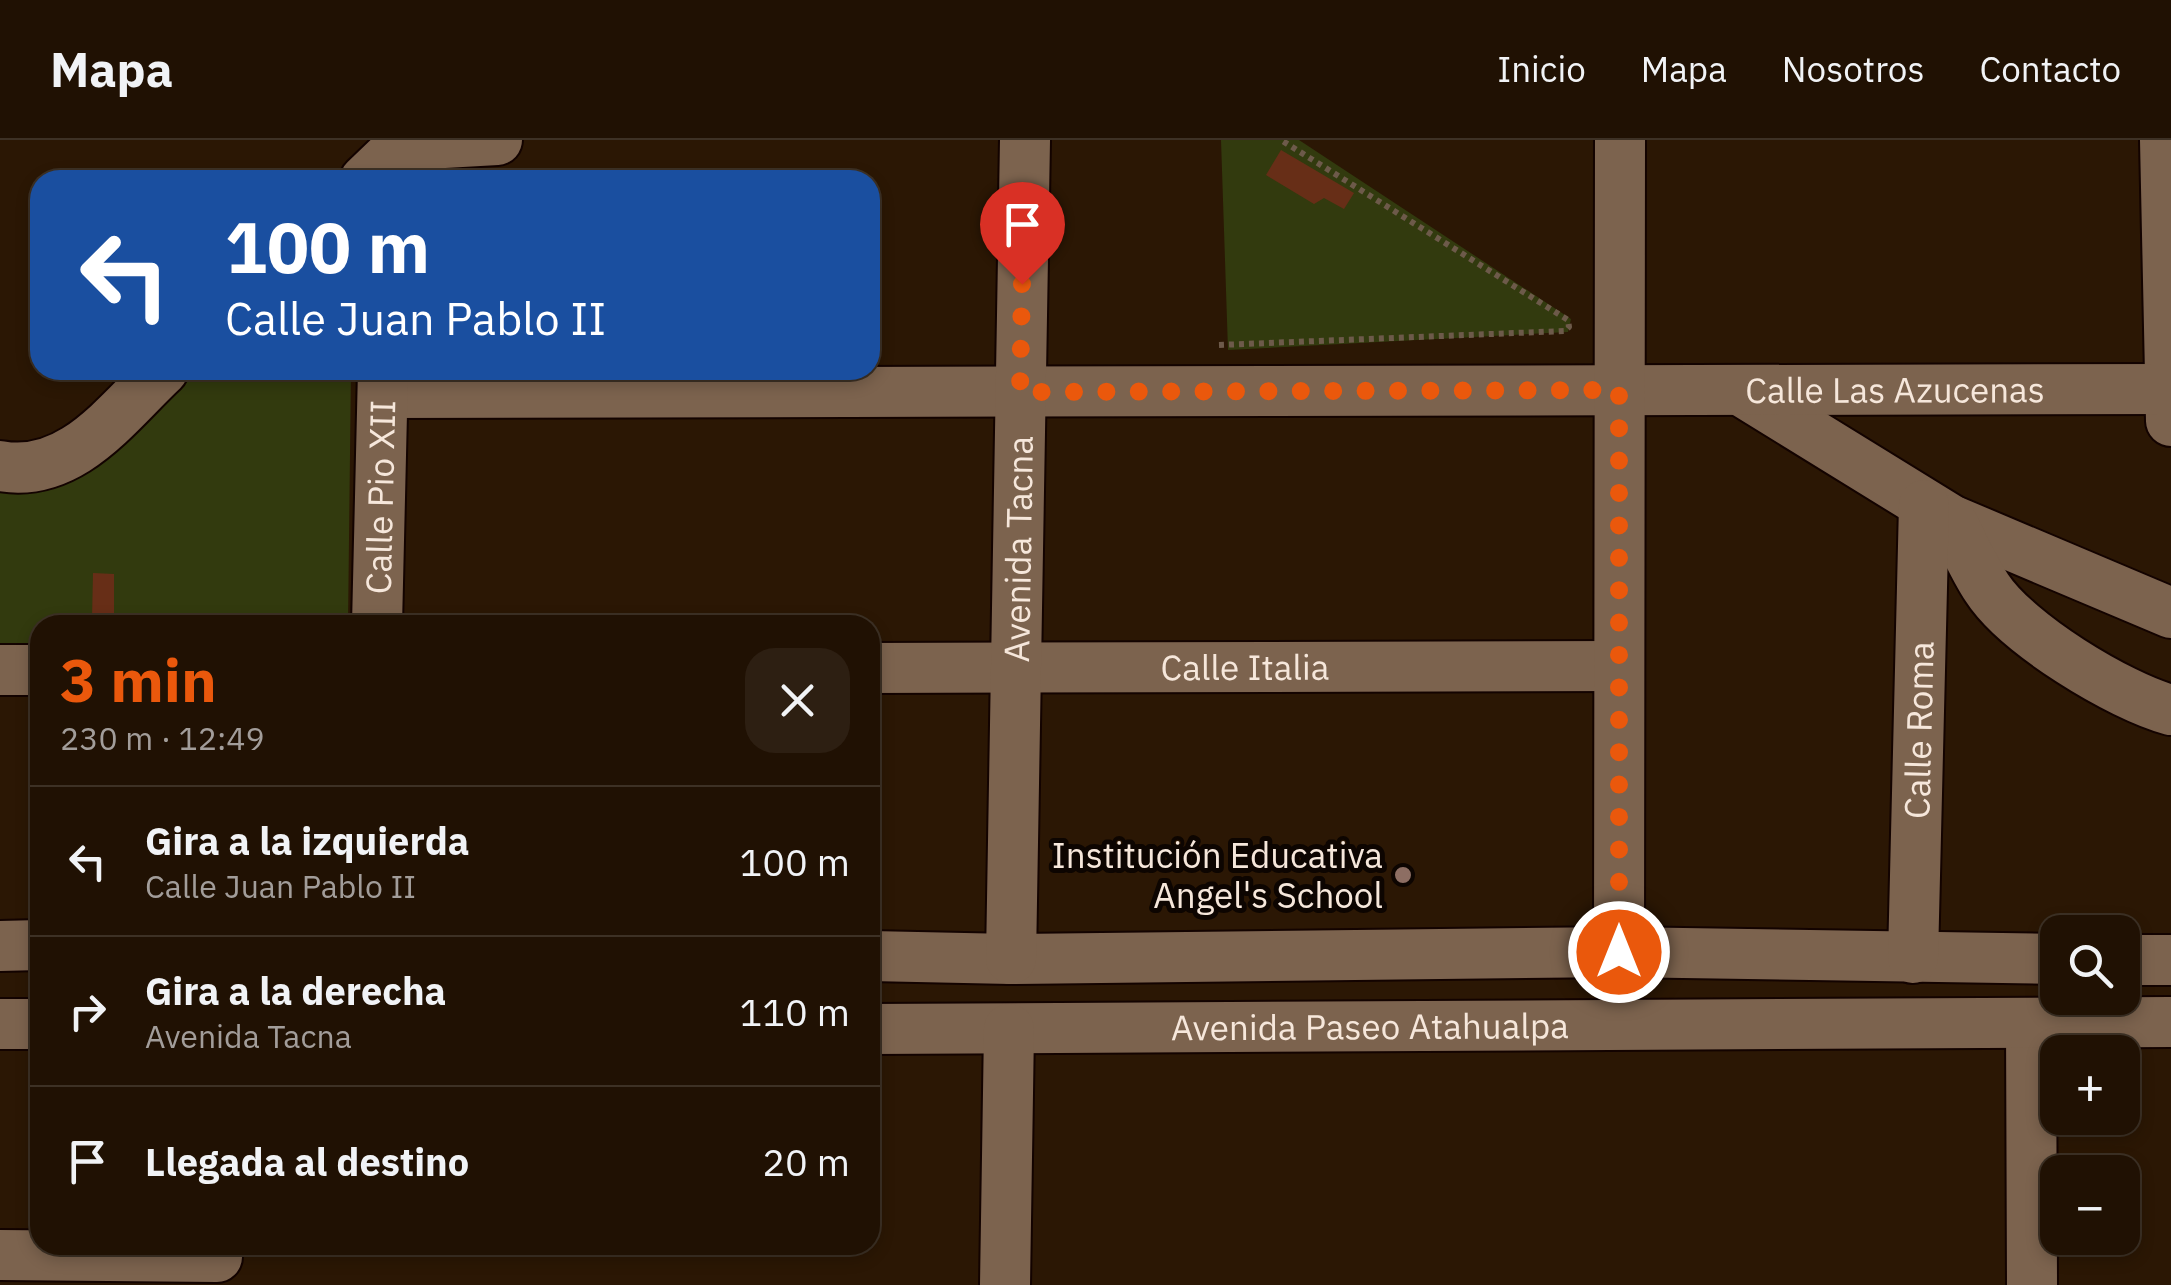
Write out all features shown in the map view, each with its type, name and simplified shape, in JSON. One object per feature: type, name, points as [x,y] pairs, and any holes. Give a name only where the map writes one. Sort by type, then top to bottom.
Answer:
[{"type":"street","points":[[384,170],[426,144],[497,140]]},
{"type":"street","name":"Avenida Tacna","points":[[1010,959],[1024,140]]},
{"type":"street","points":[[1619,952],[1620,140]]},
{"type":"street","points":[[2165,140],[2171,421]]},
{"type":"street","points":[[0,466],[16,470],[44,468],[72,455],[151,380]]},
{"type":"street","name":"Calle Las Azucenas","points":[[383,382],[1020,392],[2171,388]]},
{"type":"street","name":"Calle Pio XII","points":[[377,615],[383,382]]},
{"type":"street","points":[[1740,390],[1937,513],[2171,612]]},
{"type":"street","points":[[1937,513],[1989,591],[2036,636],[2108,684],[2171,710]]},
{"type":"street","name":"Calle Roma","points":[[1913,958],[1937,513]]},
{"type":"street","name":"Calle Italia","points":[[880,668],[1619,666]]},
{"type":"street","points":[[0,670],[30,670]]},
{"type":"street","points":[[0,946],[30,945]]},
{"type":"street","name":"Avenida Paseo Atahualpa","points":[[880,956],[1010,959],[1619,952],[2040,959]]},
{"type":"street","points":[[2140,960],[2171,960]]},
{"type":"street","name":"Avenida Paseo Atahualpa","points":[[880,1028],[2171,1022]]},
{"type":"street","points":[[2030,1023],[2032,1285]]},
{"type":"street","points":[[0,1024],[30,1024]]},
{"type":"street","points":[[1005,1285],[1009,1030]]},
{"type":"street","points":[[0,1256],[217,1262]]},
{"type":"path","points":[[1220,391],[1218,344],[1406,340],[1565,331],[1569,327],[1568,320],[1281,140]]},
{"type":"green space","points":[[1221,140],[1299,140],[1571,319],[1568,332],[1228,350]]},
{"type":"green space","points":[[161,380],[351,380],[348,615],[30,615],[30,644],[0,644],[0,479]]},
{"type":"building","points":[[1281,150],[1354,193],[1344,209],[1324,198],[1314,204],[1266,175]]},
{"type":"building","points":[[93,573],[114,574],[114,615],[92,615]]},
{"type":"place","name":"Institución Educativa Angel's School","points":[[1403,875]]},
{"type":"route","points":[[1022,284],[1020,392],[1619,390],[1619,952]]}]
